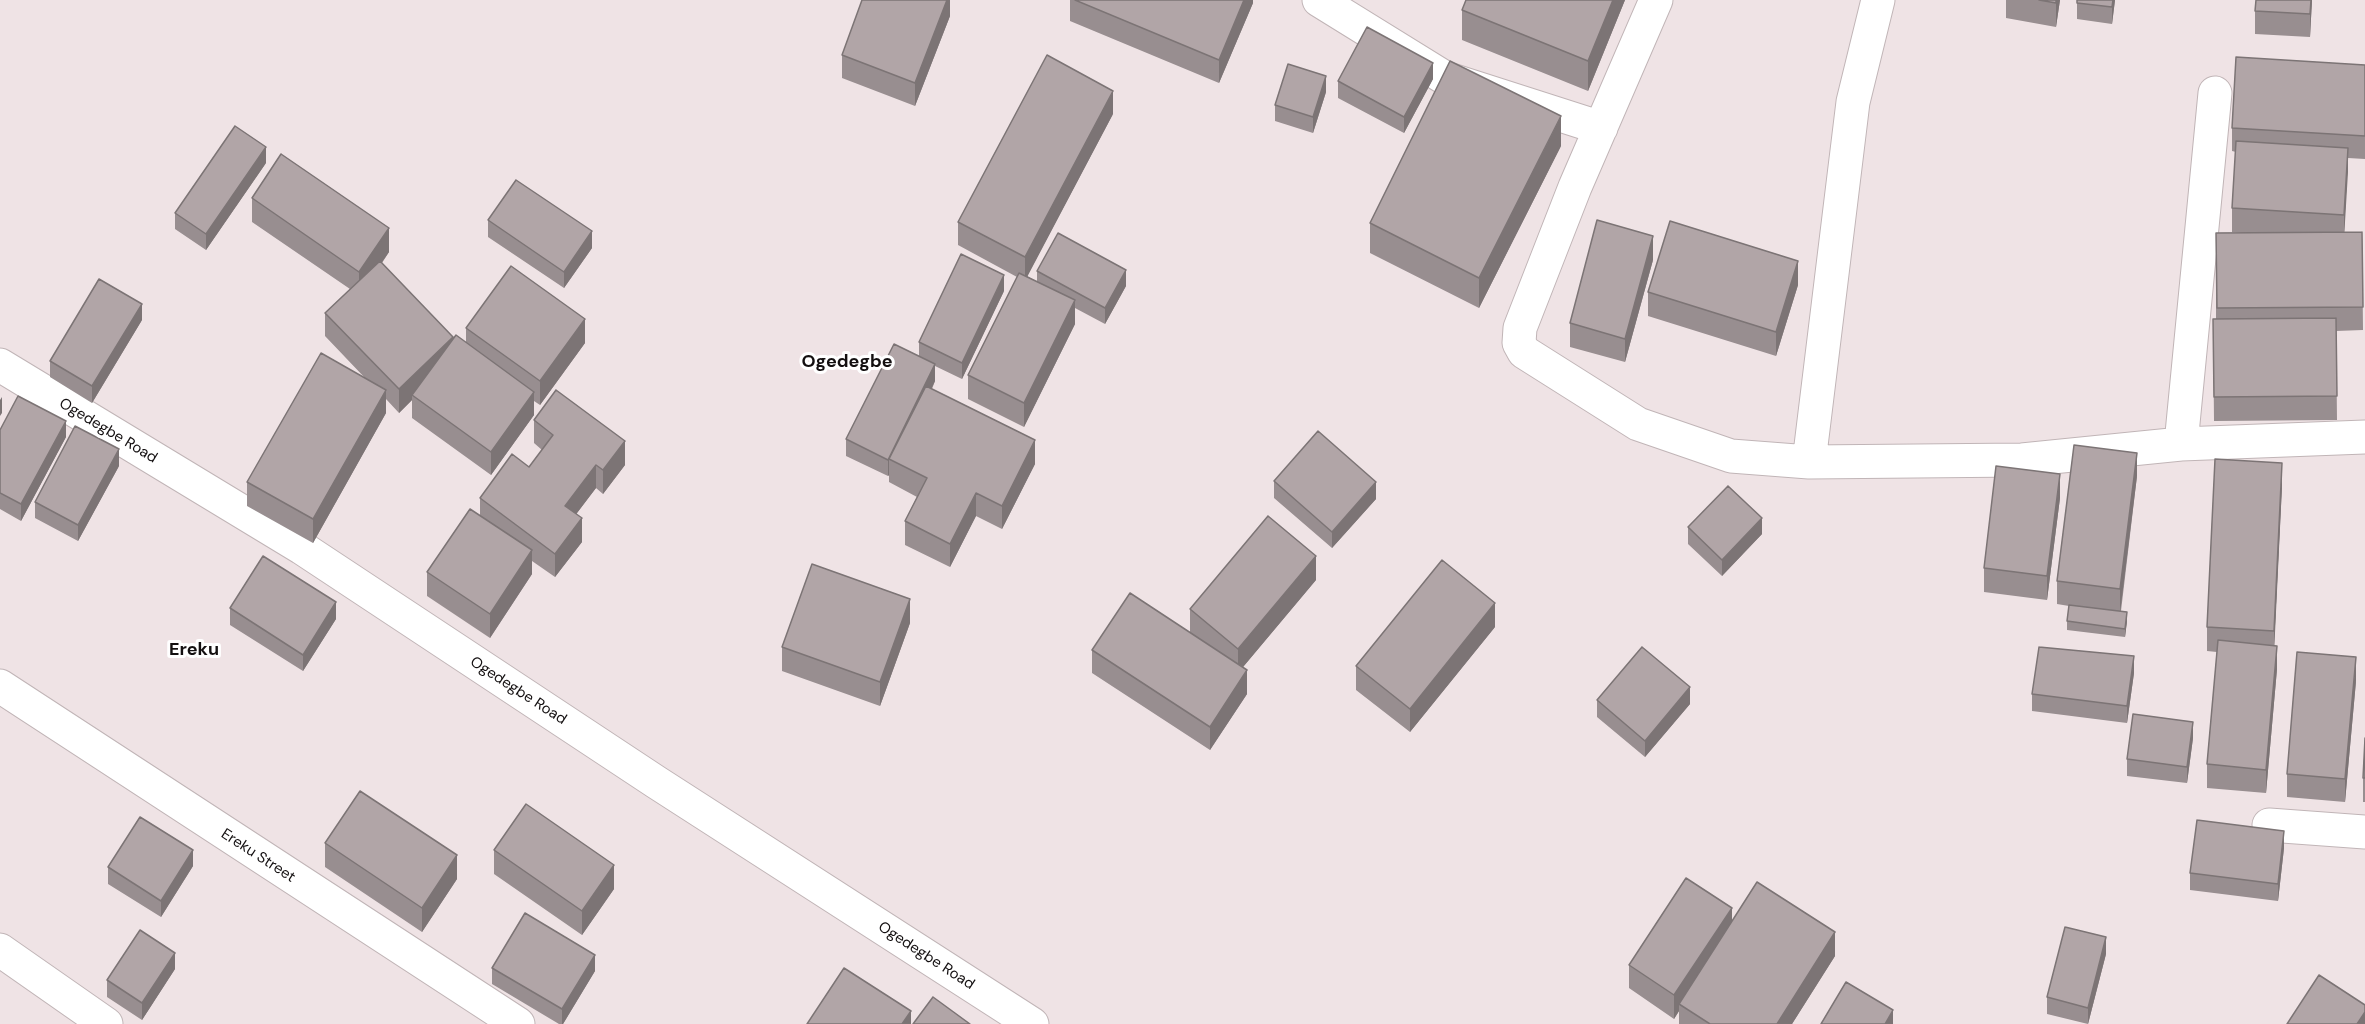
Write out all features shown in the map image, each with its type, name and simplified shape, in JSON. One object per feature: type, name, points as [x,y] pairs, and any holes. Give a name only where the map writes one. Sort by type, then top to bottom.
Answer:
[{"type":"street","points":[[1319,0],[1445,78],[1601,128]]},
{"type":"street","points":[[1656,0],[1520,328],[1519,343],[1524,352],[1638,424],[1731,456],[1809,462],[2022,460],[2181,444],[2365,437]]},
{"type":"street","points":[[1809,462],[1853,102],[1878,0]]},
{"type":"street","points":[[2181,444],[2215,93]]},
{"type":"street","name":"Ogedegbe Road","points":[[0,365],[302,548],[656,782],[1032,1024]]},
{"type":"street","name":"Ereku Street","points":[[0,686],[518,1024]]},
{"type":"street","points":[[2269,825],[2365,832]]},
{"type":"street","points":[[0,950],[106,1024]]},
{"type":"building","points":[[862,0],[947,0],[915,83],[842,55]]},
{"type":"building","points":[[1075,0],[1244,0],[1219,60]]},
{"type":"building","points":[[1466,0],[1613,0],[1588,61],[1462,10]]},
{"type":"building","points":[[2039,0],[2056,0],[2056,3]]},
{"type":"building","points":[[2077,0],[2113,0],[2112,7],[2077,3]]},
{"type":"building","points":[[2256,0],[2311,0],[2310,14],[2255,11]]},
{"type":"building","points":[[1367,27],[1433,63],[1404,117],[1338,81]]},
{"type":"building","points":[[1047,55],[1113,91],[1025,257],[958,222]]},
{"type":"building","points":[[2236,57],[2365,65],[2365,136],[2232,128]]},
{"type":"building","points":[[1450,61],[1561,116],[1479,278],[1370,223]]},
{"type":"building","points":[[1288,64],[1326,76],[1313,117],[1275,105]]},
{"type":"building","points":[[235,126],[266,147],[206,234],[175,213]]},
{"type":"building","points":[[2236,141],[2348,148],[2344,215],[2232,208]]},
{"type":"building","points":[[281,154],[389,228],[359,272],[252,198]]},
{"type":"building","points":[[516,180],[592,231],[564,272],[488,220]]},
{"type":"building","points":[[1597,220],[1653,236],[1625,339],[1570,323]]},
{"type":"building","points":[[1670,221],[1798,261],[1776,332],[1648,292]]},
{"type":"building","points":[[2362,232],[2363,307],[2217,308],[2216,233]]},
{"type":"building","points":[[1058,233],[1126,270],[1105,308],[1037,271]]},
{"type":"building","points":[[961,254],[1004,275],[962,363],[919,342]]},
{"type":"building","points":[[380,261],[453,337],[399,389],[325,313]]},
{"type":"building","points":[[511,266],[585,319],[540,381],[466,328]]},
{"type":"building","points":[[1019,273],[1075,300],[1024,403],[968,375]]},
{"type":"building","points":[[99,279],[142,304],[92,386],[50,361]]},
{"type":"building","points":[[2336,318],[2337,396],[2214,397],[2213,319]]},
{"type":"building","points":[[456,335],[534,392],[491,452],[412,395]]},
{"type":"building","points":[[894,344],[935,364],[888,460],[846,439]]},
{"type":"building","points":[[321,353],[386,390],[313,519],[247,482]]},
{"type":"building","points":[[926,386],[1035,440],[1002,506],[976,493],[950,544],[905,521],[927,478],[889,459]]},
{"type":"building","points":[[556,390],[625,441],[603,470],[596,465],[565,506],[582,518],[555,554],[480,498],[512,454],[529,467],[553,435],[534,420]]},
{"type":"building","points":[[18,396],[66,421],[21,504],[0,493],[0,430]]},
{"type":"building","points":[[75,426],[119,449],[78,525],[35,502]]},
{"type":"building","points":[[1318,431],[1376,482],[1332,532],[1274,481]]},
{"type":"building","points":[[2074,445],[2137,453],[2120,589],[2057,581]]},
{"type":"building","points":[[2215,459],[2282,463],[2274,631],[2207,627]]},
{"type":"building","points":[[1996,466],[2060,474],[2047,576],[1984,568]]},
{"type":"building","points":[[1728,486],[1762,518],[1722,560],[1688,527]]},
{"type":"building","points":[[470,509],[532,550],[490,614],[427,572]]},
{"type":"building","points":[[1268,516],[1316,556],[1238,649],[1190,609]]},
{"type":"building","points":[[263,556],[336,602],[303,655],[230,608]]},
{"type":"building","points":[[1442,560],[1495,603],[1410,709],[1356,666]]},
{"type":"building","points":[[812,564],[910,599],[880,682],[782,647]]},
{"type":"building","points":[[1130,593],[1247,670],[1210,727],[1092,650]]},
{"type":"building","points":[[2069,605],[2127,612],[2125,629],[2067,621]]},
{"type":"building","points":[[2218,640],[2277,646],[2266,770],[2207,764]]},
{"type":"building","points":[[1642,647],[1690,687],[1645,741],[1597,700]]},
{"type":"building","points":[[2039,647],[2134,656],[2127,706],[2032,694]]},
{"type":"building","points":[[2297,652],[2356,657],[2345,779],[2287,774]]},
{"type":"building","points":[[2133,714],[2193,722],[2187,767],[2127,759]]},
{"type":"building","points":[[2365,738],[2365,778],[2363,778]]},
{"type":"building","points":[[360,791],[457,855],[422,908],[325,843]]},
{"type":"building","points":[[526,804],[614,865],[582,911],[494,850]]},
{"type":"building","points":[[140,817],[193,850],[161,901],[108,867]]},
{"type":"building","points":[[2197,820],[2284,831],[2278,884],[2190,873]]},
{"type":"building","points":[[1686,878],[1732,908],[1674,995],[1629,965]]},
{"type":"building","points":[[1757,882],[1835,932],[1777,1024],[1710,1024],[1679,1004]]},
{"type":"building","points":[[525,913],[595,955],[562,1009],[492,968]]},
{"type":"building","points":[[2065,927],[2106,937],[2088,1008],[2047,997]]},
{"type":"building","points":[[140,930],[175,953],[142,1003],[107,980]]},
{"type":"building","points":[[844,968],[911,1011],[902,1024],[807,1024]]},
{"type":"building","points":[[2319,975],[2365,1005],[2365,1012],[2357,1024],[2287,1024]]},
{"type":"building","points":[[1846,982],[1893,1010],[1885,1024],[1821,1024]]},
{"type":"building","points":[[933,997],[970,1024],[913,1024]]},
{"type":"district","name":"Ogedegbe","points":[[847,362]]},
{"type":"district","name":"Ereku","points":[[194,650]]}]
